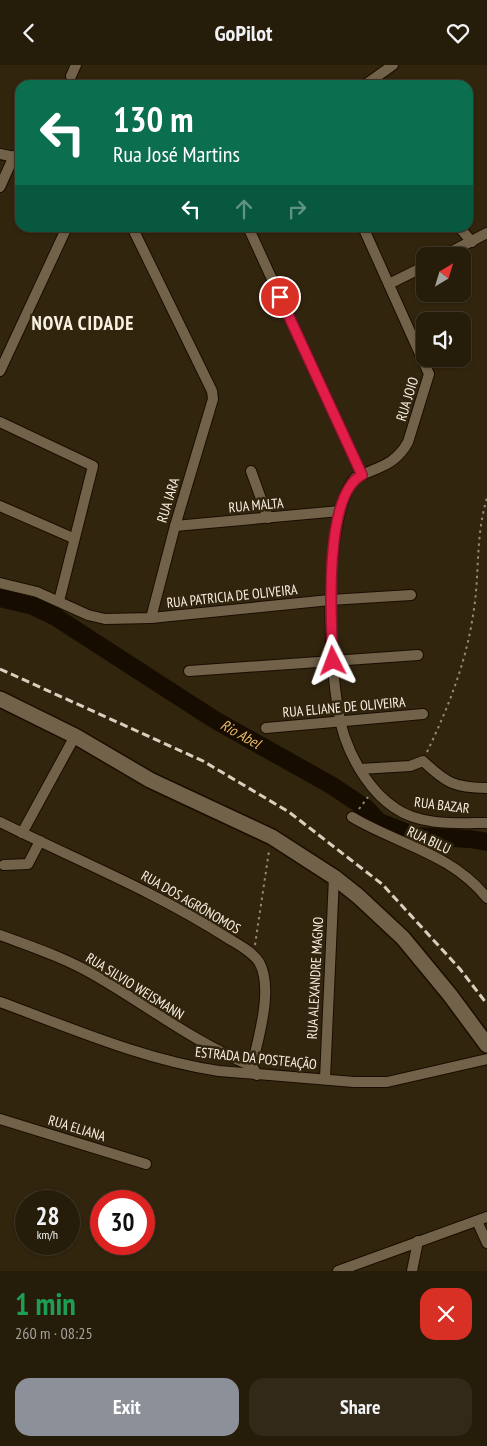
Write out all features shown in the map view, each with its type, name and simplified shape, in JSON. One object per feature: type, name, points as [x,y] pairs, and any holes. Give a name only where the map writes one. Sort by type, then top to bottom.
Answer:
[{"type":"main road","points":[[0,699],[76,736],[150,779],[272,837],[334,877],[358,896],[403,938],[450,995],[487,1045]]},
{"type":"street","points":[[71,76],[76,65]]},
{"type":"street","points":[[371,80],[393,65]]},
{"type":"street","points":[[0,154],[15,157]]},
{"type":"street","points":[[0,187],[15,161]]},
{"type":"street","points":[[0,371],[65,232]]},
{"type":"street","name":"RUA IARA","points":[[134,232],[212,391],[211,408],[175,526],[151,618]]},
{"type":"street","points":[[250,232],[362,475]]},
{"type":"street","name":"RUA JOIO","points":[[362,475],[390,463],[402,452],[428,379],[427,365],[365,232]]},
{"type":"street","points":[[463,232],[472,242]]},
{"type":"street","points":[[462,247],[487,233]]},
{"type":"street","points":[[389,284],[416,270]]},
{"type":"street","points":[[0,422],[93,467],[73,538],[59,601]]},
{"type":"street","points":[[251,471],[268,518]]},
{"type":"street","name":"RUA BAZAR","points":[[362,475],[351,483],[340,511],[335,535],[330,600],[333,661],[345,737],[360,769],[381,797],[404,814],[432,820],[487,823]]},
{"type":"street","points":[[0,506],[73,538]]},
{"type":"street","name":"RUA MALTA","points":[[175,526],[340,511]]},
{"type":"street","name":"RUA PATRICIA DE OLIVEIRA","points":[[0,583],[37,592],[97,619],[151,618],[330,600],[411,595]]},
{"type":"street","points":[[189,671],[418,655]]},
{"type":"street","name":"RUA ELIANE DE OLIVEIRA","points":[[266,728],[423,714]]},
{"type":"street","points":[[22,833],[76,736]]},
{"type":"street","points":[[360,769],[410,766],[423,761],[446,782],[467,788],[487,788]]},
{"type":"street","name":"RUA BILU","points":[[354,814],[377,832],[434,854],[468,878],[487,898]]},
{"type":"street","name":"RUA DOS AGRÔNOMOS","points":[[0,823],[152,894],[202,922],[253,955]]},
{"type":"street","points":[[4,865],[8,863],[28,864],[40,841]]},
{"type":"street","name":"RUA ALEXANDRE MAGNO","points":[[325,1079],[334,877]]},
{"type":"street","name":"RUA SILVIO WEISMANN","points":[[0,935],[51,954],[95,975],[174,1026],[254,1071]]},
{"type":"street","points":[[253,955],[262,971],[264,1006],[254,1071]]},
{"type":"street","name":"ESTRADA DA POSTEAÇÃO","points":[[0,1002],[107,1041],[198,1068],[254,1071],[325,1079],[387,1082],[487,1059]]},
{"type":"street","name":"RUA ELIANA","points":[[0,1119],[146,1163]]},
{"type":"street","points":[[338,1271],[482,1219],[487,1243]]},
{"type":"street","points":[[415,1268],[418,1241]]},
{"type":"path","points":[[423,761],[447,709],[466,648],[474,607],[480,523],[487,498]]},
{"type":"path","points":[[354,814],[367,799]]},
{"type":"path","points":[[253,955],[272,837]]},
{"type":"waterway","name":"Rio Abel","points":[[0,598],[33,606],[54,616],[215,720],[331,785],[367,809],[379,822],[415,836],[470,839],[487,842]]},
{"type":"railway","points":[[0,669],[203,761],[289,812],[382,884],[460,969],[487,1004]]},
{"type":"district","name":"NOVA CIDADE","points":[[83,323]]},
{"type":"route","points":[[280,297],[362,475],[355,479],[349,487],[340,511],[335,535],[330,600],[333,661]]}]
